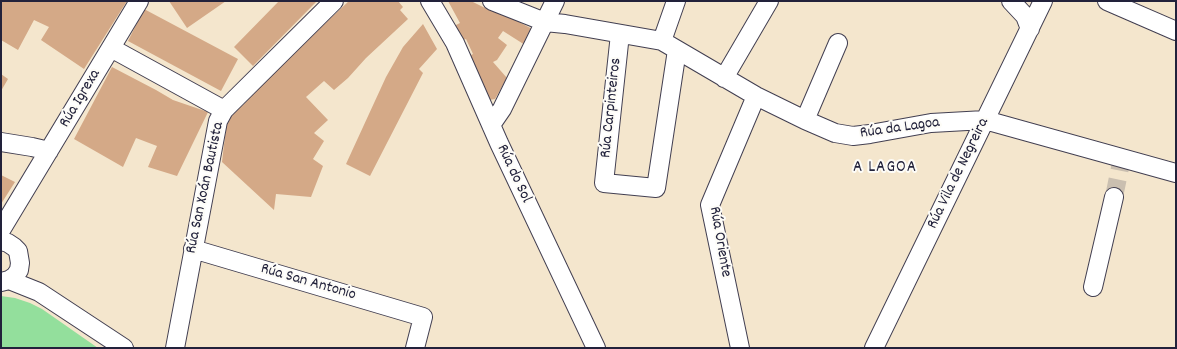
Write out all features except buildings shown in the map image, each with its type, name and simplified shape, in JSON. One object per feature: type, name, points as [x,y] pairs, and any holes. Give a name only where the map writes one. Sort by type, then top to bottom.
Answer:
[{"type":"street","name":"Rúa Igrexa","points":[[1,230],[140,1]]},
{"type":"street","name":"Rúa San Xoán Bautista","points":[[175,348],[218,121],[224,110],[334,1]]},
{"type":"street","name":"Rúa do Sol","points":[[430,1],[455,43],[502,150],[596,348]]},
{"type":"street","name":"Rúa da Lagoa","points":[[492,1],[545,22],[620,34],[670,46],[756,96],[835,133],[853,136],[931,123],[985,120],[1176,173]]},
{"type":"street","points":[[491,125],[502,109],[555,1]]},
{"type":"street","points":[[670,46],[676,1]]},
{"type":"street","points":[[724,78],[769,1]]},
{"type":"street","points":[[1011,1],[1025,16],[1030,28]]},
{"type":"street","name":"Rúa Vila de Negreira","points":[[874,348],[1043,1]]},
{"type":"street","points":[[1107,1],[1176,31]]},
{"type":"street","name":"Rúa Carpinteiros","points":[[620,34],[604,183],[656,188],[670,46]]},
{"type":"street","points":[[805,120],[838,43]]},
{"type":"street","points":[[111,48],[224,110]]},
{"type":"street","name":"Rúa Oriente","points":[[740,348],[710,205],[756,96]]},
{"type":"street","points":[[1,142],[49,151]]},
{"type":"street","name":"Rúa Igrexa","points":[[5,281],[15,276],[18,270],[12,250],[22,197]]},
{"type":"street","points":[[1093,287],[1114,197]]},
{"type":"street","name":"Rúa San Antonio","points":[[193,249],[423,317],[415,348]]},
{"type":"street","points":[[12,250],[39,292]]},
{"type":"street","points":[[5,281],[39,292],[124,348]]},
{"type":"green space","points":[[1,296],[15,298],[42,309],[98,348],[1,348]]},
{"type":"tunnel","points":[[1114,197],[1122,158]]},
{"type":"district","name":"A LAGOA","points":[[885,169]]}]
